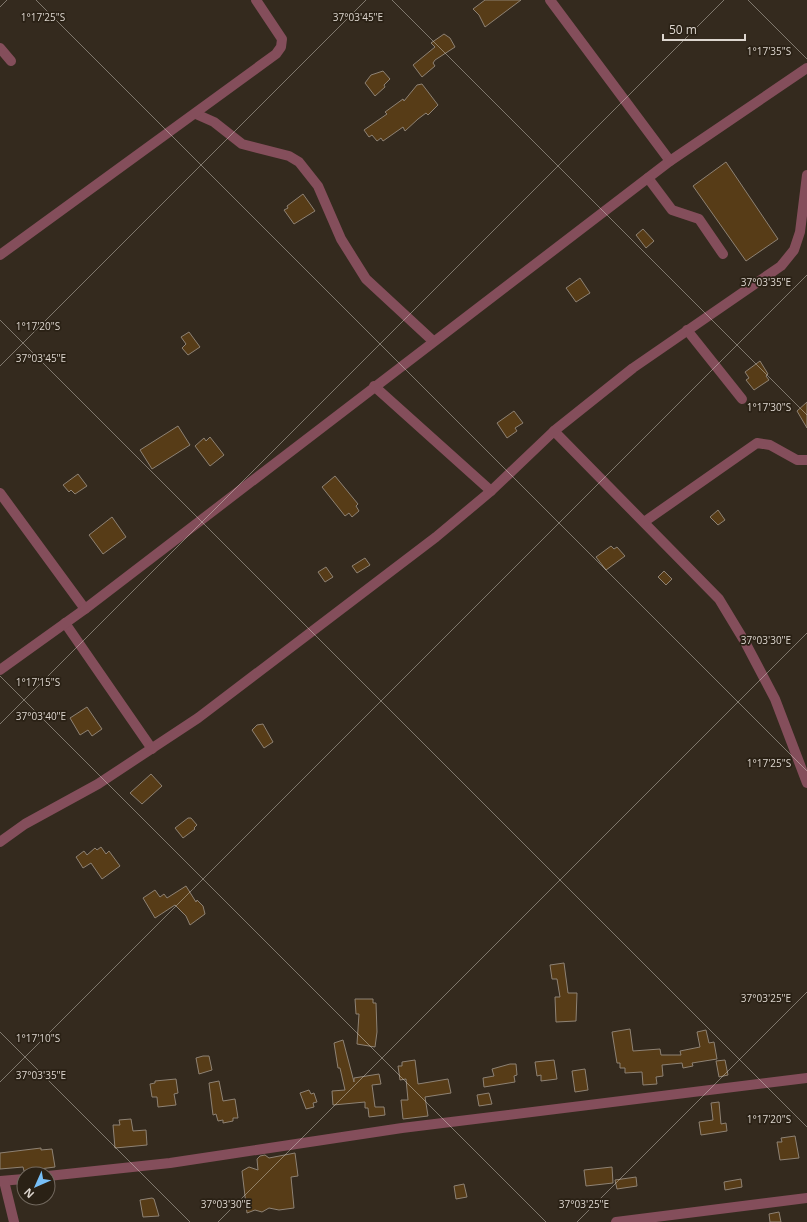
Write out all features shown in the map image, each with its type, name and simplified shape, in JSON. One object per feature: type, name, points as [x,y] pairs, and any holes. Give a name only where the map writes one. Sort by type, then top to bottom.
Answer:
[{"type":"street","points":[[0,255],[196,114],[276,54],[281,47],[282,39],[280,33],[256,0]]},
{"type":"street","points":[[550,0],[670,161]]},
{"type":"street","points":[[0,48],[11,61]]},
{"type":"street","points":[[0,670],[85,609],[374,386],[670,161],[807,68]]},
{"type":"street","points":[[196,114],[214,122],[242,144],[289,156],[299,162],[318,186],[341,239],[366,279],[433,342]]},
{"type":"street","points":[[0,842],[25,824],[98,784],[204,714],[436,537],[491,491],[554,431],[633,368],[781,266],[794,250],[800,232],[807,175]]},
{"type":"street","points":[[648,178],[672,210],[699,219],[723,254]]},
{"type":"street","points":[[796,242],[807,236]]},
{"type":"street","points":[[687,330],[742,399]]},
{"type":"street","points":[[374,386],[491,491]]},
{"type":"street","points":[[554,431],[719,598],[746,642],[775,698],[807,783]]},
{"type":"street","points":[[644,522],[757,443],[770,445],[797,460],[807,460]]},
{"type":"street","points":[[0,493],[85,609]]},
{"type":"street","points":[[65,623],[152,749]]},
{"type":"street","points":[[56,1175],[170,1162],[402,1128],[807,1078]]},
{"type":"street","points":[[14,1222],[2,1181],[16,1180]]},
{"type":"street","points":[[616,1222],[807,1198]]},
{"type":"building","points":[[485,0],[521,0],[485,27],[479,15],[473,9]]},
{"type":"building","points":[[444,34],[450,38],[455,47],[435,60],[433,63],[435,66],[422,77],[413,65],[435,47],[431,43]]},
{"type":"building","points":[[383,71],[390,79],[384,85],[385,87],[375,96],[365,83],[371,75]]},
{"type":"building","points":[[422,84],[438,105],[428,115],[426,113],[405,131],[403,127],[383,141],[381,138],[377,141],[372,135],[369,137],[364,130],[387,114],[385,112],[403,99],[404,101],[417,85]]},
{"type":"building","points":[[726,162],[778,239],[746,261],[693,186]]},
{"type":"building","points":[[303,194],[315,211],[294,224],[284,210]]},
{"type":"building","points":[[643,229],[654,241],[646,248],[636,235]]},
{"type":"building","points":[[580,278],[590,293],[576,302],[566,288]]},
{"type":"building","points":[[189,332],[200,347],[188,355],[182,348],[186,344],[181,337]]},
{"type":"building","points":[[760,361],[768,374],[766,376],[769,380],[754,390],[746,380],[749,378],[745,372]]},
{"type":"building","points":[[807,402],[807,428],[797,411]]},
{"type":"building","points":[[514,411],[523,423],[515,428],[517,431],[507,438],[497,423]]},
{"type":"building","points":[[178,426],[190,445],[152,469],[140,450]]},
{"type":"building","points":[[210,437],[224,455],[210,466],[195,446],[204,438],[206,441]]},
{"type":"building","points":[[78,474],[87,486],[75,494],[71,490],[69,492],[63,485]]},
{"type":"building","points":[[335,476],[358,504],[356,506],[359,511],[352,517],[349,513],[345,516],[322,487]]},
{"type":"building","points":[[718,510],[725,520],[718,525],[710,517]]},
{"type":"building","points":[[112,517],[126,537],[103,554],[89,535]]},
{"type":"building","points":[[611,546],[614,549],[617,547],[625,556],[606,570],[596,557]]},
{"type":"building","points":[[365,558],[370,565],[357,573],[352,566]]},
{"type":"building","points":[[326,567],[333,577],[325,582],[318,572]]},
{"type":"building","points":[[664,571],[672,579],[666,585],[658,577]]},
{"type":"building","points":[[87,707],[102,729],[92,736],[88,730],[80,735],[70,718]]},
{"type":"building","points":[[263,724],[273,742],[264,748],[252,730],[257,725]]},
{"type":"building","points":[[151,774],[162,786],[142,804],[130,793]]},
{"type":"building","points":[[188,818],[191,818],[197,825],[194,828],[195,829],[183,838],[175,828]]},
{"type":"building","points":[[101,847],[106,854],[109,851],[120,866],[102,879],[91,863],[83,868],[76,857],[84,851],[87,855],[95,848],[97,850]]},
{"type":"building","points":[[186,886],[196,902],[197,900],[203,906],[205,914],[190,925],[186,916],[175,905],[155,918],[143,898],[155,890],[160,897],[164,894],[167,898]]},
{"type":"building","points":[[564,963],[568,993],[577,993],[576,1021],[556,1022],[555,997],[560,997],[557,979],[552,979],[550,965]]},
{"type":"building","points":[[355,999],[373,999],[373,1003],[376,1003],[377,1032],[375,1047],[357,1044],[359,1014],[356,1014]]},
{"type":"building","points":[[630,1029],[633,1051],[660,1049],[661,1055],[681,1055],[680,1051],[700,1047],[697,1032],[706,1030],[709,1043],[714,1042],[717,1059],[692,1063],[693,1066],[683,1068],[682,1063],[662,1065],[663,1076],[656,1077],[657,1084],[643,1085],[642,1072],[625,1073],[625,1068],[620,1068],[620,1063],[617,1063],[612,1032]]},
{"type":"building","points":[[343,1040],[354,1082],[354,1078],[379,1074],[381,1084],[372,1085],[375,1107],[384,1107],[385,1115],[369,1117],[368,1108],[365,1108],[365,1102],[333,1105],[332,1091],[345,1090],[340,1068],[338,1068],[334,1043]]},
{"type":"building","points":[[209,1056],[212,1070],[199,1074],[196,1058]]},
{"type":"building","points":[[415,1060],[418,1084],[448,1079],[451,1093],[425,1097],[428,1116],[403,1119],[401,1100],[408,1100],[406,1079],[400,1080],[398,1066],[402,1066],[402,1062]]},
{"type":"building","points":[[554,1060],[557,1079],[541,1081],[541,1075],[537,1076],[535,1062]]},
{"type":"building","points":[[725,1060],[728,1075],[719,1077],[716,1061]]},
{"type":"building","points":[[510,1064],[516,1064],[517,1075],[514,1076],[515,1082],[484,1087],[483,1078],[494,1076],[492,1069]]},
{"type":"building","points":[[585,1069],[588,1090],[575,1092],[572,1071]]},
{"type":"building","points":[[176,1079],[178,1093],[174,1094],[176,1105],[158,1107],[157,1097],[152,1097],[150,1084],[155,1083],[155,1081]]},
{"type":"building","points":[[219,1081],[223,1101],[235,1099],[238,1118],[233,1118],[233,1121],[223,1123],[223,1120],[218,1121],[216,1114],[213,1115],[209,1083]]},
{"type":"building","points":[[309,1090],[311,1094],[314,1093],[317,1102],[313,1103],[314,1107],[306,1109],[300,1093]]},
{"type":"building","points":[[489,1093],[492,1104],[479,1106],[477,1095]]},
{"type":"building","points":[[719,1102],[721,1124],[726,1123],[727,1131],[701,1135],[699,1122],[713,1120],[711,1103]]},
{"type":"building","points":[[131,1119],[133,1131],[146,1130],[147,1145],[115,1148],[113,1125],[120,1125],[119,1120]]},
{"type":"building","points":[[795,1136],[799,1158],[780,1160],[777,1142],[782,1142],[781,1138]]},
{"type":"building","points":[[41,1148],[41,1150],[52,1149],[55,1166],[16,1166],[16,1168],[0,1169],[0,1153]]},
{"type":"building","points":[[295,1153],[298,1176],[291,1177],[294,1208],[279,1210],[269,1208],[262,1212],[255,1210],[247,1213],[242,1171],[249,1167],[258,1170],[257,1159],[260,1156],[265,1155],[269,1158]]},
{"type":"building","points":[[612,1167],[613,1183],[586,1186],[584,1170]]},
{"type":"building","points":[[636,1177],[637,1186],[617,1189],[615,1180]]},
{"type":"building","points":[[741,1179],[742,1187],[725,1190],[724,1182]]},
{"type":"building","points":[[464,1184],[467,1197],[456,1199],[454,1186]]},
{"type":"building","points":[[154,1199],[159,1216],[143,1217],[140,1200]]},
{"type":"building","points":[[779,1212],[781,1222],[770,1222],[769,1214]]}]
